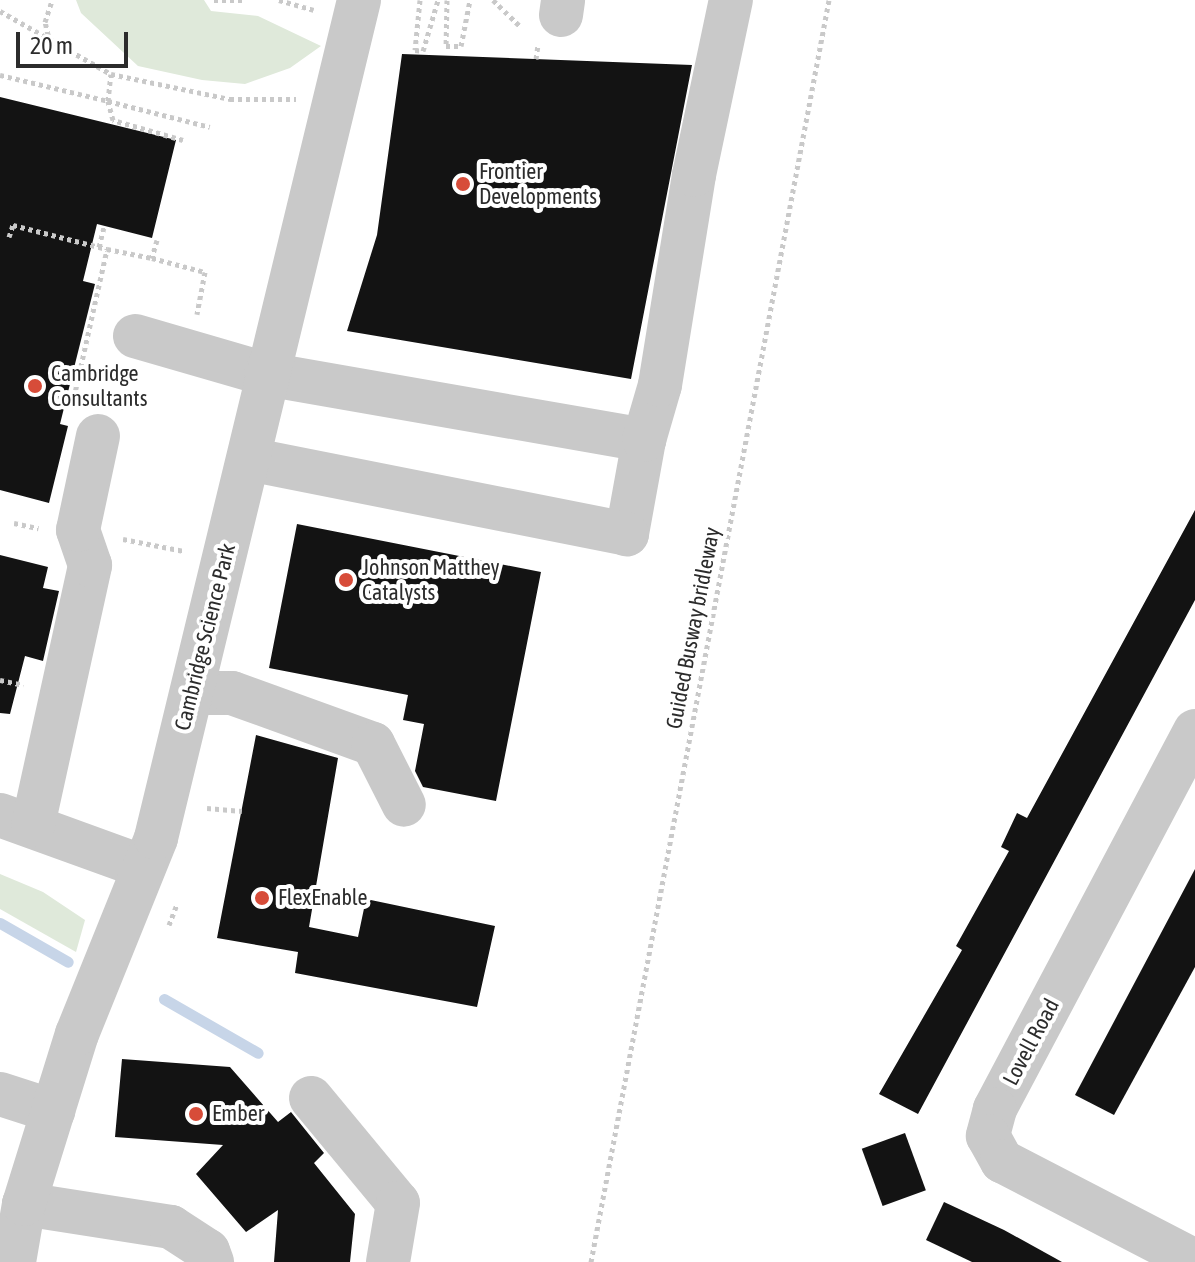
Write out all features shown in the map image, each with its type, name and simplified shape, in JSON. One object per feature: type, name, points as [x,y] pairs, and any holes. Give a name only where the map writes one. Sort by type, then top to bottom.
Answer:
[{"type":"street","points":[[249,459],[627,534],[644,440],[660,385],[694,175],[731,0]]},
{"type":"street","name":"Cambridge Science Park","points":[[14,1262],[24,1204],[77,1034],[144,867],[192,693],[249,459],[266,374],[336,97],[338,6]]},
{"type":"street","points":[[135,336],[266,374],[644,440]]},
{"type":"street","points":[[98,436],[78,530],[90,565],[16,820],[144,867]]},
{"type":"street","points":[[192,693],[232,693],[373,744],[404,805]]},
{"type":"street","name":"Lovell Road","points":[[1195,731],[995,1109],[988,1136],[1002,1161],[1195,1261]]},
{"type":"street","points":[[0,1094],[53,1111]]},
{"type":"street","points":[[311,1098],[398,1203],[388,1262]]},
{"type":"street","points":[[24,1204],[171,1227],[208,1251],[212,1262]]},
{"type":"path","points":[[50,44],[45,22],[52,0]]},
{"type":"path","points":[[214,0],[245,0]]},
{"type":"path","points":[[279,0],[338,6]]},
{"type":"path","points":[[420,0],[415,50],[423,51],[438,0]]},
{"type":"path","points":[[447,0],[446,46],[461,46],[470,0]]},
{"type":"path","name":"Guided Busway bridleway","points":[[591,1262],[829,0]]},
{"type":"path","points":[[0,11],[50,44],[111,74],[230,99],[336,97]]},
{"type":"path","points":[[111,74],[108,101],[113,120],[183,140]]},
{"type":"path","points":[[0,75],[210,127]]},
{"type":"path","points":[[9,237],[13,225],[107,249]]},
{"type":"path","points":[[99,247],[104,227]]},
{"type":"path","points":[[157,240],[152,258],[205,272],[189,351]]},
{"type":"path","points":[[207,808],[242,811]]},
{"type":"green space","points":[[76,0],[204,0],[211,11],[258,16],[321,46],[290,68],[245,84],[202,80],[138,66],[81,13]]},
{"type":"green space","points":[[0,874],[43,892],[85,920],[76,952],[0,909]]},
{"type":"building","points":[[402,54],[692,65],[631,379],[347,331],[377,235]]},
{"type":"building","name":"Cambridge Consultants","points":[[0,97],[176,140],[152,238],[97,224],[83,281],[95,284],[60,424],[68,426],[49,503],[0,490]]},
{"type":"building","points":[[1195,510],[1195,600],[918,1114],[879,1094],[962,950],[956,946],[1009,851],[1001,847],[1017,813],[1027,818]]},
{"type":"building","points":[[297,524],[541,572],[496,801],[423,787],[415,771],[424,724],[403,720],[408,695],[269,668]]},
{"type":"building","points":[[0,555],[48,567],[43,588],[59,591],[43,661],[25,656],[10,714],[0,713]]},
{"type":"building","points":[[256,735],[338,758],[309,927],[358,937],[366,899],[495,926],[477,1007],[295,973],[298,952],[217,938]]},
{"type":"building","points":[[1195,869],[1195,967],[1114,1115],[1075,1095]]},
{"type":"building","points":[[122,1059],[230,1067],[278,1122],[291,1112],[324,1153],[314,1163],[355,1214],[350,1262],[274,1262],[278,1210],[246,1232],[196,1174],[223,1145],[115,1137]]},
{"type":"building","points":[[905,1133],[926,1190],[883,1206],[862,1149]]},
{"type":"building","points":[[944,1202],[1062,1262],[972,1262],[926,1240]]},
{"type":"waterway","points":[[0,923],[68,962]]},
{"type":"waterway","points":[[164,999],[258,1053]]},
{"type":"place","name":"Frontier Developments","points":[[463,184]]},
{"type":"place","name":"Cambridge Consultants","points":[[35,386]]},
{"type":"place","name":"Johnson Matthey Catalysts","points":[[346,580]]},
{"type":"place","name":"FlexEnable","points":[[262,898]]},
{"type":"place","name":"Ember","points":[[196,1114]]}]
